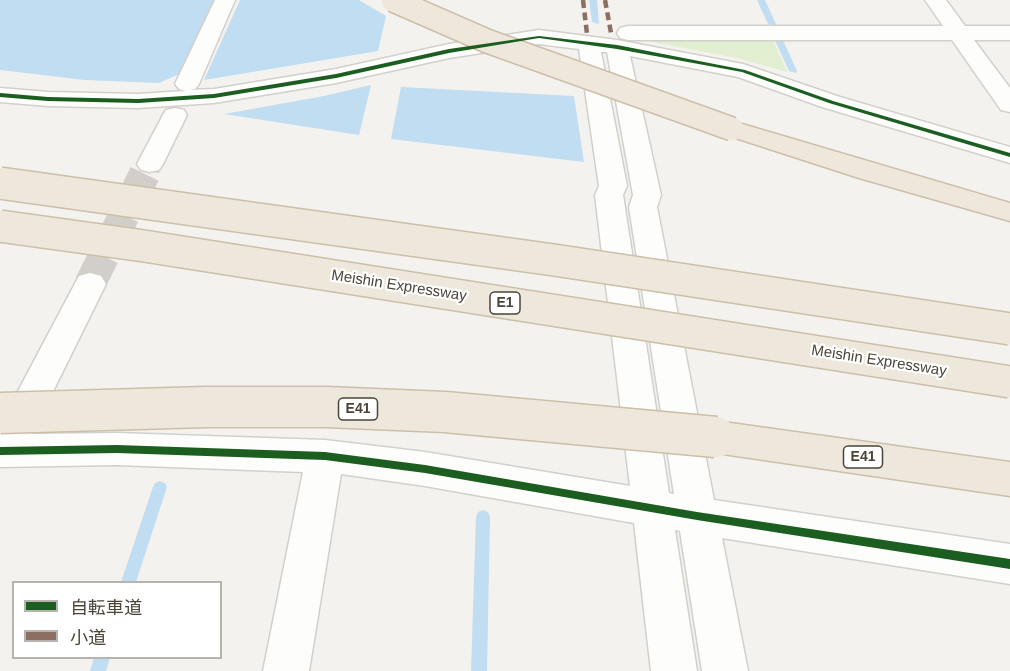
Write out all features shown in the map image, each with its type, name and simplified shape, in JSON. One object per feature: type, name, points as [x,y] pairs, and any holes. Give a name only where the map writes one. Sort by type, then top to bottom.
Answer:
[{"type":"highway","points":[[393,0],[497,45],[732,129],[869,172],[1010,212]]},
{"type":"highway","points":[[0,183],[554,260],[1010,329]]},
{"type":"highway","name":"Meishin Expressway","points":[[0,226],[156,248],[1010,382]]},
{"type":"highway","name":"E41","points":[[0,413],[206,407],[326,407],[446,412],[716,437],[1010,479]]},
{"type":"street","points":[[187,84],[225,0]]},
{"type":"street","points":[[419,0],[480,26],[539,37],[617,47],[743,71],[831,102],[1010,155]]},
{"type":"street","points":[[935,0],[1010,105]]},
{"type":"street","points":[[0,95],[126,101],[214,96],[336,76],[449,51],[539,37],[611,33],[1010,33]]},
{"type":"street","points":[[588,44],[613,186],[609,195],[675,671]]},
{"type":"street","points":[[617,47],[647,195],[643,207],[725,671]]},
{"type":"street","points":[[150,164],[175,115]]},
{"type":"street","points":[[2,455],[90,284]]},
{"type":"street","points":[[2,455],[117,449],[325,456],[425,469],[653,509],[1010,564]]},
{"type":"street","points":[[286,671],[325,456]]},
{"type":"green space","points":[[651,38],[772,38],[787,72],[737,58],[652,42]]},
{"type":"water","points":[[0,0],[215,0],[179,74],[159,83],[85,80],[0,70]]},
{"type":"water","points":[[240,0],[359,0],[386,16],[378,51],[204,80]]},
{"type":"water","points":[[371,85],[359,135],[224,114],[324,96]]},
{"type":"water","points":[[401,87],[574,96],[584,162],[391,139]]},
{"type":"waterway","points":[[593,0],[596,22]]},
{"type":"waterway","points":[[761,0],[772,24]]},
{"type":"waterway","points":[[777,36],[793,71]]},
{"type":"waterway","points":[[128,581],[160,487]]},
{"type":"waterway","points":[[479,671],[483,517]]},
{"type":"waterway","points":[[98,671],[102,659]]},
{"type":"tunnel","points":[[148,169],[150,164]]},
{"type":"tunnel","points":[[90,284],[148,167]]},
{"type":"marked path","points":[[583,0],[587,34]]},
{"type":"marked path","points":[[605,0],[611,33]]},
{"type":"cycle path","points":[[0,95],[48,99],[138,101],[214,96],[336,76],[449,51],[539,37],[617,47],[743,71],[831,102],[1010,155]]},
{"type":"cycle path","points":[[0,451],[117,449],[325,456],[425,469],[697,516],[1010,564]]}]
